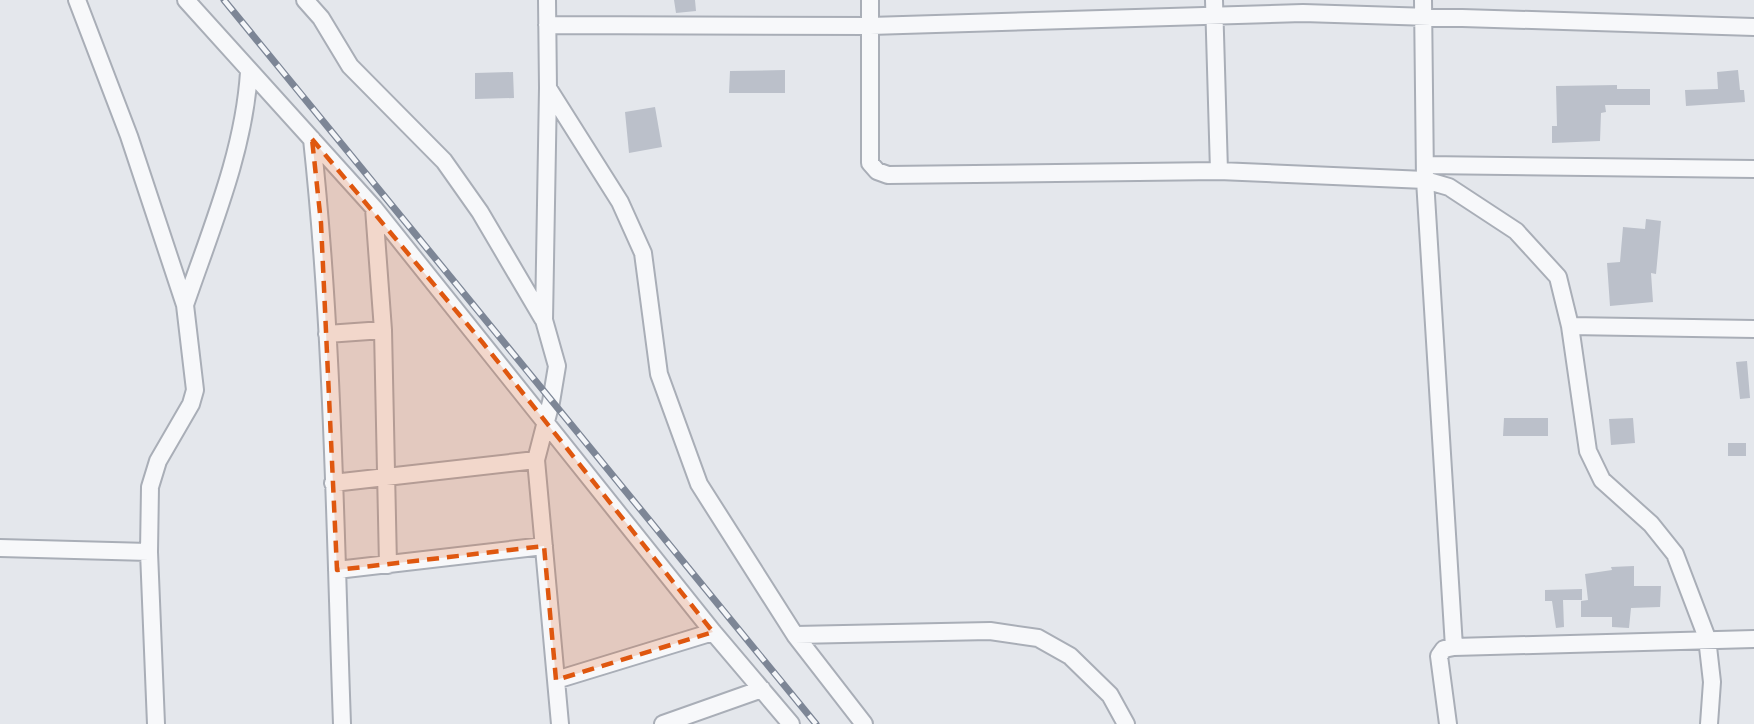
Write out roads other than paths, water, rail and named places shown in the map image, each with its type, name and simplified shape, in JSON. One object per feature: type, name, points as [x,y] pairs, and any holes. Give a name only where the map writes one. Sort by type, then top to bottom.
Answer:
[{"type":"street","points":[[77,0],[129,136],[186,305],[195,390],[191,404],[158,461],[150,487],[149,552],[156,724]]},
{"type":"street","points":[[186,0],[374,208],[713,632],[791,724]]},
{"type":"street","points":[[305,0],[321,18],[351,66],[444,161],[480,212],[544,320],[557,366],[536,460],[560,724]]},
{"type":"street","points":[[544,320],[548,88],[546,0]]},
{"type":"street","points":[[870,0],[870,162],[877,171],[888,175],[1754,169]]},
{"type":"street","points":[[1214,0],[1219,171]]},
{"type":"street","points":[[1423,0],[1425,172],[1454,647]]},
{"type":"street","points":[[547,25],[870,26],[1303,13],[1754,27]]},
{"type":"street","points":[[186,305],[229,177],[246,108],[249,72]]},
{"type":"street","points":[[548,88],[620,202],[643,254],[659,374],[699,484],[795,635],[864,724]]},
{"type":"street","points":[[312,139],[321,223],[327,334],[342,724]]},
{"type":"street","points":[[1425,172],[1516,231],[1558,277],[1570,326],[1588,451],[1602,480],[1650,524],[1675,554],[1707,638],[1712,682],[1709,724]]},
{"type":"street","points":[[374,208],[383,330],[388,565]]},
{"type":"street","points":[[1570,326],[1754,329]]},
{"type":"street","points":[[327,334],[383,330]]},
{"type":"street","points":[[333,483],[536,460]]},
{"type":"street","points":[[337,570],[544,546]]},
{"type":"street","points":[[0,548],[149,552]]},
{"type":"street","points":[[795,635],[990,631],[1038,638],[1070,656],[1110,695],[1126,724]]},
{"type":"street","points":[[556,680],[713,632]]},
{"type":"street","points":[[1448,724],[1439,657],[1444,649],[1707,638],[1754,639]]},
{"type":"street","points":[[663,724],[762,689]]},
{"type":"railway","points":[[224,0],[816,724]]}]
